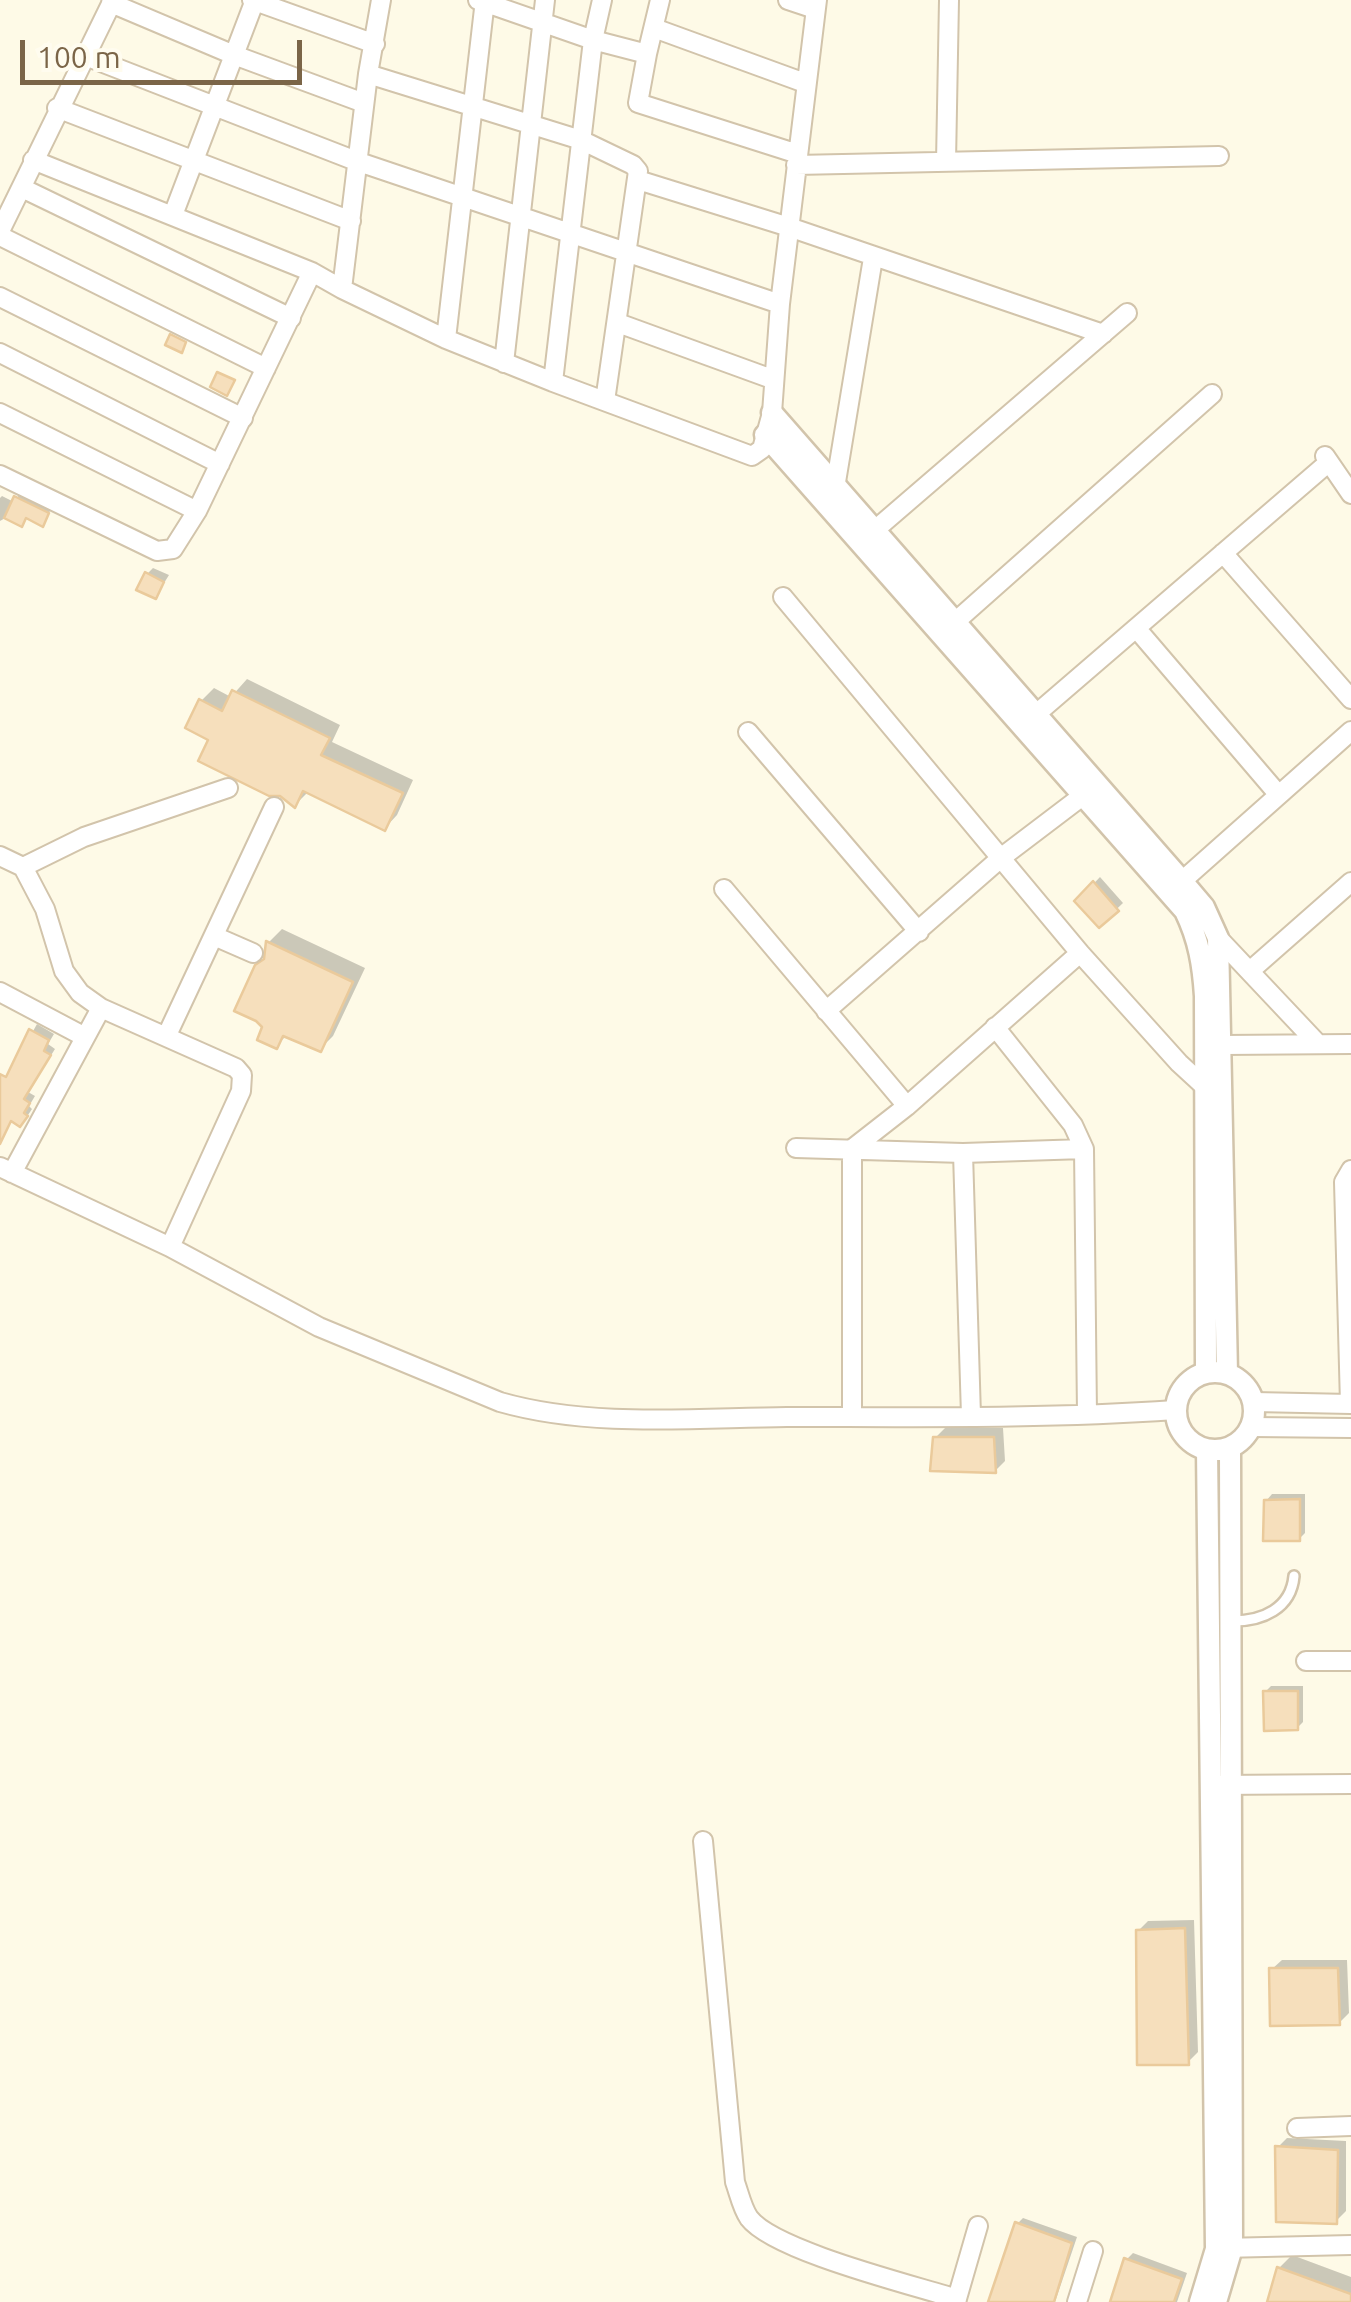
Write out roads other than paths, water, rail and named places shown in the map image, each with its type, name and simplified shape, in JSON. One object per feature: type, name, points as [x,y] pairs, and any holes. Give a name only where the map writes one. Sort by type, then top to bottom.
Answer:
[{"type":"street","points":[[173,215],[254,0],[375,44]]},
{"type":"street","points":[[342,289],[356,162],[381,0]]},
{"type":"street","points":[[504,363],[545,0]]},
{"type":"street","points":[[553,382],[593,40],[602,0]]},
{"type":"street","points":[[660,0],[638,103],[797,160],[946,162],[1219,156]]},
{"type":"street","points":[[33,160],[312,272],[446,340],[745,455],[757,455],[772,413],[780,304],[816,4],[788,0]]},
{"type":"street","points":[[946,162],[948,0]]},
{"type":"street","points":[[446,340],[482,1],[593,40],[647,54]]},
{"type":"street","points":[[266,368],[153,315],[0,234],[112,2],[234,55],[364,103]]},
{"type":"street","points":[[654,28],[805,83]]},
{"type":"street","points":[[83,56],[356,162],[780,304]]},
{"type":"street","points":[[368,74],[581,140],[634,165],[638,180],[604,401]]},
{"type":"street","points":[[58,108],[351,221]]},
{"type":"street","points":[[638,180],[1103,334]]},
{"type":"street","points":[[22,188],[291,318]]},
{"type":"street","points":[[833,496],[873,258]]},
{"type":"street","points":[[0,474],[157,551],[165,552],[178,544],[312,272]]},
{"type":"street","points":[[0,297],[243,418]]},
{"type":"street","points":[[876,529],[1127,312]]},
{"type":"street","points":[[618,323],[772,379]]},
{"type":"street","points":[[0,353],[220,464]]},
{"type":"street","points":[[955,622],[1212,394]]},
{"type":"street","points":[[0,413],[197,511]]},
{"type":"street","points":[[772,413],[833,496],[1208,940],[1251,970],[1318,1044]]},
{"type":"street","points":[[765,435],[876,529],[1204,907],[1223,1044],[1216,1372]]},
{"type":"street","points":[[1036,715],[1224,552],[1336,464],[1351,494]]},
{"type":"street","points":[[1224,552],[1351,699]]},
{"type":"street","points":[[784,596],[1080,953],[1204,1086]]},
{"type":"street","points":[[1136,628],[1278,794]]},
{"type":"street","points":[[1182,881],[1351,731]]},
{"type":"street","points":[[748,732],[919,932]]},
{"type":"street","points":[[23,867],[84,837],[228,788]]},
{"type":"street","points":[[826,1011],[1002,858],[1085,794]]},
{"type":"street","points":[[167,1035],[274,807]]},
{"type":"street","points":[[0,856],[23,867],[45,908],[64,970],[80,993],[100,1008],[167,1035],[242,1074],[243,1084],[170,1247]]},
{"type":"street","points":[[1251,970],[1351,882]]},
{"type":"street","points":[[724,889],[907,1106]]},
{"type":"street","points":[[214,936],[253,952]]},
{"type":"street","points":[[1208,940],[1202,956],[1204,1086],[1216,1372]]},
{"type":"street","points":[[852,1150],[1080,953]]},
{"type":"street","points":[[0,992],[85,1036]]},
{"type":"street","points":[[100,1008],[6,1170],[170,1247],[319,1327],[500,1402],[562,1416],[971,1416],[1175,1410]]},
{"type":"street","points":[[995,1027],[1072,1125],[1084,1149],[1087,1414]]},
{"type":"street","points":[[1223,1044],[1351,1044]]},
{"type":"street","points":[[796,1148],[963,1153],[1084,1149]]},
{"type":"street","points":[[852,1150],[852,1417]]},
{"type":"street","points":[[963,1153],[971,1416]]},
{"type":"street","points":[[1254,1402],[1351,1404],[1344,1182],[1351,1170]]},
{"type":"street","points":[[1216,1372],[1244,1384],[1254,1402],[1252,1427],[1230,1449],[1207,1450],[1186,1438],[1175,1410],[1181,1390],[1196,1376],[1216,1372]]},
{"type":"street","points":[[1252,1427],[1351,1428]]},
{"type":"street","points":[[1221,1785],[1230,1621],[1230,1449]]},
{"type":"street","points":[[1207,1450],[1221,1785],[1224,2248],[1216,2302]]},
{"type":"street","points":[[1306,1661],[1351,1661]]},
{"type":"street","points":[[1221,1785],[1351,1784]]},
{"type":"street","points":[[703,1840],[735,2182],[749,2218],[770,2236],[800,2248],[957,2300],[978,2226]]},
{"type":"street","points":[[1297,2128],[1351,2126]]},
{"type":"street","points":[[1224,2248],[1351,2245]]},
{"type":"street","points":[[1200,2302],[1224,2248]]},
{"type":"street","points":[[1076,2302],[1094,2251]]},
{"type":"lane","points":[[1230,1621],[1270,1616],[1293,1586],[1294,1576]]}]
